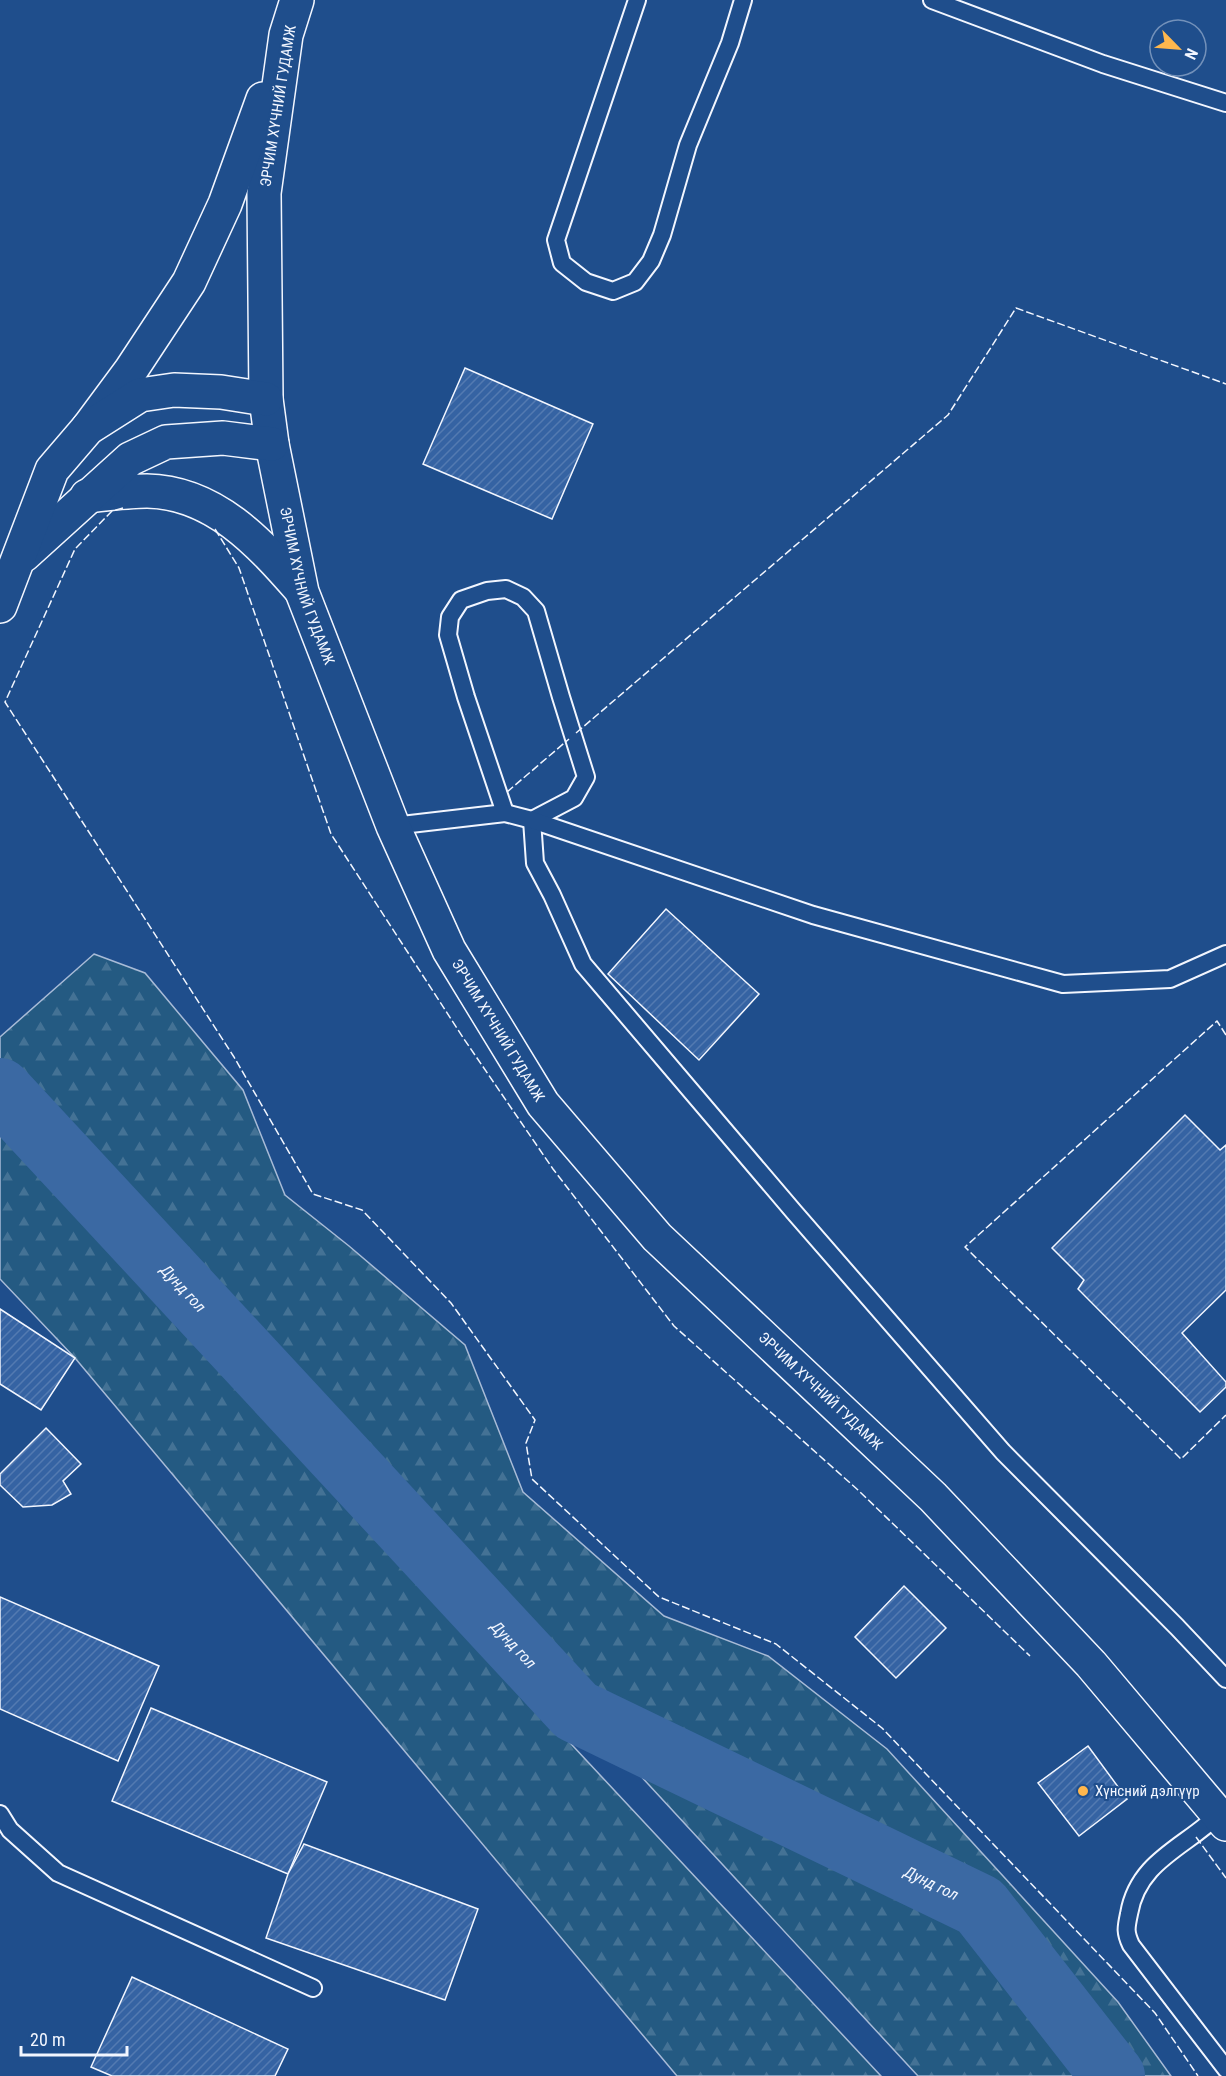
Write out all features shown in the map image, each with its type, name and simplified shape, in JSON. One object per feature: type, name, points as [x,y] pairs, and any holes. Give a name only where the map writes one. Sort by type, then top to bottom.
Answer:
[{"type":"main road","name":"ЭРЧИМ ХҮЧНИЙ ГУДАМЖ","points":[[297,0],[286,35],[264,193],[266,399],[272,444],[302,592],[393,826],[448,950],[543,1104],[657,1237],[933,1497],[1091,1664],[1223,1815]]},
{"type":"main road","points":[[0,606],[52,470],[88,429],[131,370],[189,282],[225,204],[286,35]]},
{"type":"main road","points":[[88,429],[140,395],[174,390],[220,392],[266,399]]},
{"type":"main road","points":[[19,561],[87,496],[130,459],[166,442],[223,438],[272,444]]},
{"type":"main road","points":[[87,496],[148,491],[192,498],[230,520],[266,550],[302,592]]},
{"type":"lane","points":[[637,0],[556,240],[562,263],[586,282],[613,291],[635,282],[651,261],[662,235],[688,145],[730,43],[744,0]]},
{"type":"lane","points":[[932,0],[1103,64],[1226,103]]},
{"type":"lane","points":[[505,813],[448,635],[450,617],[461,600],[487,591],[506,589],[524,597],[536,611],[586,777],[574,798],[532,820]]},
{"type":"lane","points":[[393,826],[505,813],[532,820],[813,915],[1063,984],[1170,979],[1226,954]]},
{"type":"lane","points":[[532,820],[535,863],[583,964],[794,1212],[1004,1452],[1178,1627],[1226,1679]]},
{"type":"lane","points":[[0,1814],[10,1830],[58,1873],[313,1988]]},
{"type":"lane","points":[[1223,1815],[1164,1855],[1146,1874],[1131,1904],[1125,1933],[1131,1945],[1226,2069]]},
{"type":"green space","points":[[94,954],[145,973],[243,1090],[285,1195],[465,1345],[523,1492],[664,1616],[768,1656],[887,1749],[1118,2002],[1171,2076],[918,2076],[87,1177],[0,1068],[0,1037]]},
{"type":"green space","points":[[0,1114],[404,1565],[881,2076],[677,2076],[75,1358],[0,1279]]},
{"type":"building","points":[[465,368],[593,424],[552,519],[423,464]]},
{"type":"building","points":[[666,909],[759,994],[699,1060],[608,974]]},
{"type":"building","points":[[1185,1115],[1220,1150],[1226,1145],[1226,1290],[1182,1333],[1226,1382],[1226,1387],[1200,1412],[1078,1289],[1084,1280],[1052,1248]]},
{"type":"building","points":[[0,1309],[75,1358],[41,1410],[0,1384]]},
{"type":"building","points":[[46,1428],[81,1464],[63,1481],[71,1494],[52,1505],[23,1507],[0,1485],[0,1474]]},
{"type":"building","points":[[904,1586],[946,1628],[896,1678],[855,1637]]},
{"type":"building","points":[[0,1597],[159,1666],[118,1761],[0,1709]]},
{"type":"building","points":[[151,1708],[327,1782],[288,1874],[112,1801]]},
{"type":"building","name":"Хүнсний дэлгүүр","points":[[1088,1746],[1127,1799],[1079,1836],[1038,1783]]},
{"type":"building","points":[[304,1844],[478,1909],[445,2000],[266,1938],[288,1874]]},
{"type":"building","points":[[132,1977],[288,2049],[275,2076],[112,2076],[91,2067]]},
{"type":"waterway","name":"Дунд гол","points":[[0,1090],[576,1711],[980,1906],[1113,2076]]},
{"type":"fence","points":[[576,733],[948,415],[1016,308],[1226,384]]},
{"type":"fence","points":[[123,508],[112,511],[75,549],[5,702],[234,1057],[313,1194],[362,1210],[451,1303],[535,1420],[526,1443],[532,1479],[659,1597],[776,1644],[882,1728],[1155,2013],[1198,2076]]},
{"type":"fence","points":[[215,529],[239,568],[331,834],[464,1039],[553,1169],[674,1326],[858,1490],[1030,1656]]},
{"type":"fence","points":[[507,792],[569,739]]},
{"type":"fence","points":[[1226,1035],[1217,1021],[965,1247],[1181,1459],[1226,1415]]},
{"type":"fence","points":[[1196,1837],[1226,1878]]},
{"type":"place","name":"Хүнсний дэлгүүр","points":[[1083,1791]]}]
